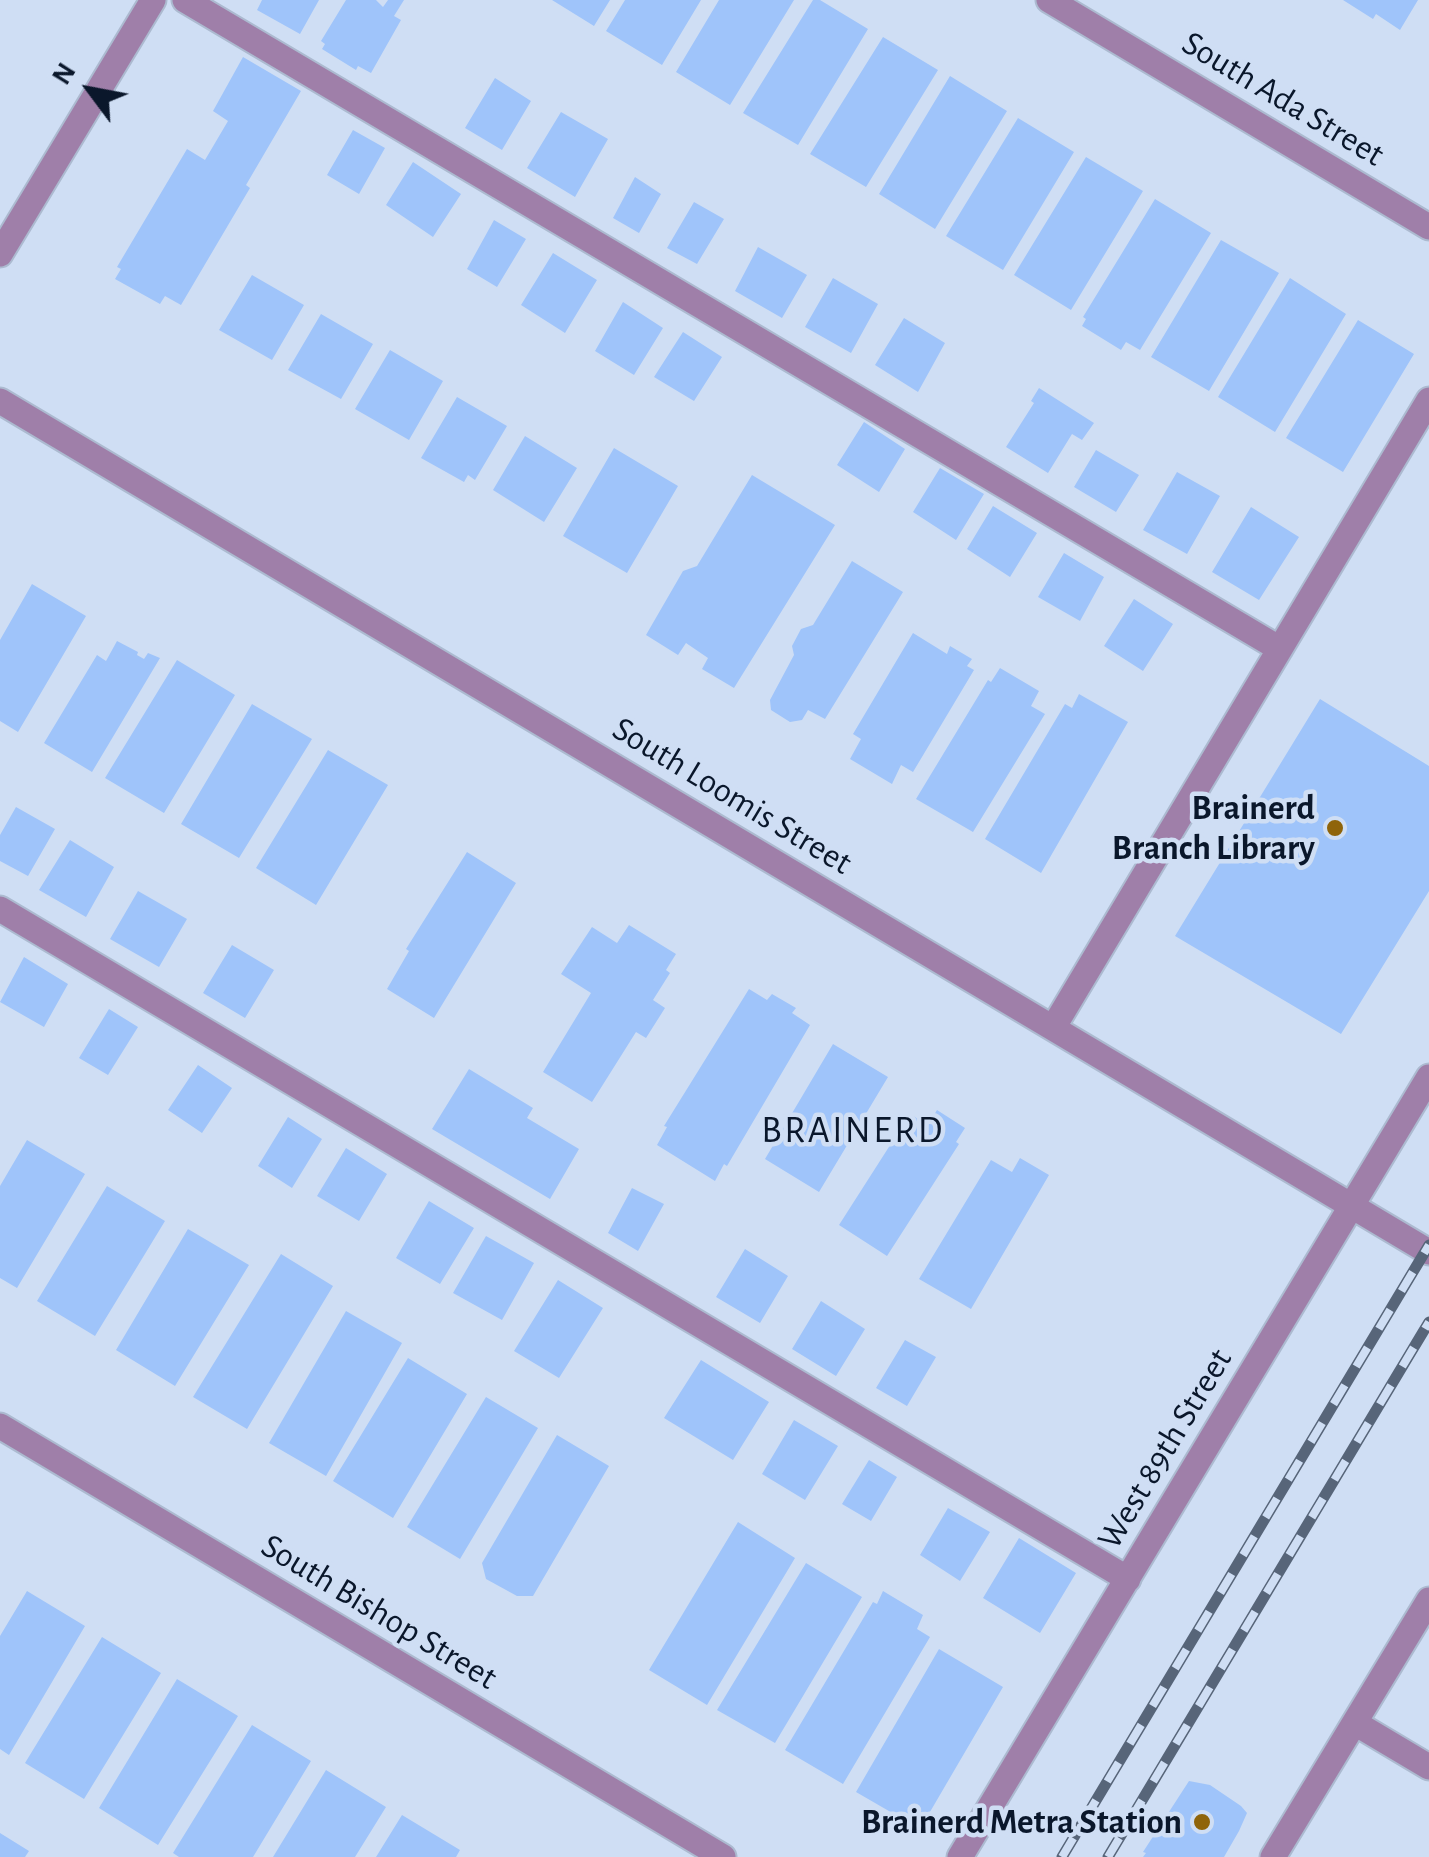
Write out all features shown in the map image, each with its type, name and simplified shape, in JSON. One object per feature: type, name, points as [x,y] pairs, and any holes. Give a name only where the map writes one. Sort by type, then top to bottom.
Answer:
[{"type":"street","points":[[0,254],[153,0]]},
{"type":"street","points":[[185,0],[1280,649]]},
{"type":"street","name":"South Ada Street","points":[[1049,0],[1429,227]]},
{"type":"street","points":[[1053,1028],[1429,400]]},
{"type":"street","name":"South Loomis Street","points":[[0,401],[1429,1252]]},
{"type":"street","points":[[0,909],[1128,1579]]},
{"type":"street","name":"West 89th Street","points":[[960,1857],[1429,1078]]},
{"type":"street","name":"South Bishop Street","points":[[0,1426],[723,1857]]},
{"type":"street","points":[[1273,1857],[1429,1600]]},
{"type":"street","points":[[1355,1722],[1429,1767]]},
{"type":"building","points":[[262,0],[319,0],[300,34],[257,10]]},
{"type":"building","points":[[346,0],[376,0],[383,7],[388,0],[404,0],[394,16],[401,20],[371,73],[358,66],[356,70],[322,49],[325,44],[321,41]]},
{"type":"building","points":[[552,0],[610,0],[594,26]]},
{"type":"building","points":[[625,0],[701,0],[662,65],[606,31]]},
{"type":"building","points":[[719,0],[794,0],[730,105],[676,72]]},
{"type":"building","points":[[813,0],[820,0],[868,29],[798,145],[743,113]]},
{"type":"building","points":[[1343,0],[1418,0],[1400,30]]},
{"type":"building","points":[[883,37],[938,70],[866,187],[810,154]]},
{"type":"building","points":[[243,57],[301,91],[181,305],[165,296],[160,304],[115,279],[121,269],[117,267],[187,149],[205,160],[228,121],[213,111]]},
{"type":"building","points":[[950,76],[1007,111],[935,229],[879,194]]},
{"type":"building","points":[[495,78],[531,101],[502,150],[465,128]]},
{"type":"building","points":[[561,112],[608,139],[575,197],[527,168]]},
{"type":"building","points":[[1018,118],[1074,152],[1003,270],[946,236]]},
{"type":"building","points":[[353,130],[385,148],[359,194],[327,175]]},
{"type":"building","points":[[1086,157],[1143,191],[1071,310],[1014,275]]},
{"type":"building","points":[[413,162],[461,194],[433,237],[386,205]]},
{"type":"building","points":[[635,177],[661,194],[639,233],[613,218]]},
{"type":"building","points":[[1155,199],[1211,233],[1140,350],[1126,342],[1121,350],[1082,326],[1086,319],[1083,317]]},
{"type":"building","points":[[694,202],[724,219],[697,264],[667,248]]},
{"type":"building","points":[[494,220],[526,239],[497,287],[467,269]]},
{"type":"building","points":[[1221,240],[1279,273],[1209,391],[1151,357]]},
{"type":"building","points":[[758,247],[807,275],[782,318],[735,291]]},
{"type":"building","points":[[553,253],[597,280],[565,333],[521,305]]},
{"type":"building","points":[[252,275],[304,305],[272,360],[219,330]]},
{"type":"building","points":[[833,278],[878,304],[851,353],[805,327]]},
{"type":"building","points":[[1290,278],[1346,314],[1275,432],[1218,397]]},
{"type":"building","points":[[623,302],[663,328],[634,375],[595,351]]},
{"type":"building","points":[[321,314],[373,344],[341,399],[288,370]]},
{"type":"building","points":[[904,318],[945,343],[918,392],[875,365]]},
{"type":"building","points":[[1358,320],[1414,354],[1343,472],[1286,438]]},
{"type":"building","points":[[683,332],[722,357],[694,401],[654,377]]},
{"type":"building","points":[[390,350],[443,381],[409,440],[355,409]]},
{"type":"building","points":[[1039,388],[1094,423],[1082,440],[1072,434],[1048,473],[1006,447]]},
{"type":"building","points":[[457,397],[507,426],[475,480],[468,475],[464,482],[421,458]]},
{"type":"building","points":[[864,422],[905,449],[879,492],[837,465]]},
{"type":"building","points":[[525,436],[577,468],[544,522],[493,490]]},
{"type":"building","points":[[614,448],[678,486],[627,573],[563,536]]},
{"type":"building","points":[[1096,450],[1139,475],[1116,512],[1074,487]]},
{"type":"building","points":[[940,468],[984,494],[956,540],[913,512]]},
{"type":"building","points":[[1177,472],[1220,496],[1187,554],[1143,530]]},
{"type":"building","points":[[752,475],[835,525],[734,688],[702,669],[708,658],[686,643],[678,655],[646,635],[683,571],[697,566]]},
{"type":"building","points":[[993,506],[1037,533],[1010,577],[967,549]]},
{"type":"building","points":[[1251,507],[1299,537],[1259,600],[1212,572]]},
{"type":"building","points":[[1064,553],[1104,577],[1080,621],[1038,597]]},
{"type":"building","points":[[852,561],[903,592],[825,719],[808,710],[802,720],[790,722],[771,710],[770,700],[794,655],[792,646],[801,629],[813,625]]},
{"type":"building","points":[[32,584],[86,616],[18,732],[0,721],[0,640]]},
{"type":"building","points":[[1134,599],[1173,624],[1143,671],[1104,646]]},
{"type":"building","points":[[913,633],[947,654],[950,646],[972,659],[967,666],[974,670],[913,772],[901,765],[892,784],[850,759],[861,739],[853,734]]},
{"type":"building","points":[[117,641],[144,659],[148,653],[160,658],[92,772],[44,743],[97,655],[106,661]]},
{"type":"building","points":[[177,660],[235,695],[164,813],[105,778]]},
{"type":"building","points":[[1000,668],[1039,691],[1031,706],[1045,714],[973,832],[916,799],[988,680],[991,682]]},
{"type":"building","points":[[1079,694],[1128,722],[1041,873],[985,839],[1065,704],[1072,708]]},
{"type":"building","name":"Brainerd Branch Library","points":[[1320,699],[1429,766],[1429,891],[1341,1034],[1175,936]]},
{"type":"building","points":[[252,704],[312,739],[239,858],[181,824]]},
{"type":"building","points":[[328,750],[388,785],[316,905],[256,868]]},
{"type":"building","points":[[16,807],[55,829],[28,876],[0,861],[0,835]]},
{"type":"building","points":[[70,840],[114,867],[86,917],[39,890]]},
{"type":"building","points":[[467,852],[516,883],[434,1018],[387,989],[409,951],[406,949]]},
{"type":"building","points":[[138,891],[187,919],[159,967],[110,939]]},
{"type":"building","points":[[629,925],[676,954],[666,970],[670,973],[653,1000],[665,1008],[646,1038],[636,1032],[592,1102],[543,1072],[591,993],[561,974],[592,927],[617,943]]},
{"type":"building","points":[[232,945],[274,970],[245,1018],[203,993]]},
{"type":"building","points":[[24,957],[68,984],[44,1027],[0,1002]]},
{"type":"building","points":[[749,989],[767,1000],[772,994],[796,1008],[792,1013],[810,1025],[715,1181],[657,1145],[667,1127],[664,1126]]},
{"type":"building","points":[[109,1009],[138,1027],[108,1075],[79,1058]]},
{"type":"building","points":[[833,1044],[888,1077],[819,1192],[765,1159]]},
{"type":"building","points":[[198,1065],[232,1088],[202,1133],[168,1110]]},
{"type":"building","points":[[469,1069],[533,1108],[527,1118],[579,1149],[550,1199],[432,1129]]},
{"type":"building","points":[[937,1110],[965,1128],[956,1142],[959,1144],[887,1256],[839,1225],[910,1114],[928,1125]]},
{"type":"building","points":[[288,1117],[322,1139],[292,1188],[258,1166]]},
{"type":"building","points":[[27,1140],[85,1174],[17,1288],[0,1278],[0,1186]]},
{"type":"building","points":[[346,1148],[387,1174],[359,1221],[317,1196]]},
{"type":"building","points":[[1020,1158],[1049,1175],[971,1309],[919,1279],[991,1160],[1012,1172]]},
{"type":"building","points":[[107,1186],[165,1221],[95,1336],[37,1301]]},
{"type":"building","points":[[632,1188],[664,1204],[638,1251],[608,1233]]},
{"type":"building","points":[[429,1201],[474,1228],[440,1284],[396,1258]]},
{"type":"building","points":[[188,1229],[249,1265],[175,1386],[116,1350]]},
{"type":"building","points":[[486,1236],[534,1263],[502,1320],[453,1293]]},
{"type":"building","points":[[745,1249],[788,1276],[760,1323],[716,1297]]},
{"type":"building","points":[[281,1254],[333,1286],[247,1429],[193,1397]]},
{"type":"building","points":[[558,1280],[603,1308],[559,1378],[514,1351]]},
{"type":"building","points":[[821,1301],[865,1329],[836,1376],[792,1349]]},
{"type":"building","points":[[346,1311],[402,1343],[326,1476],[269,1443]]},
{"type":"building","points":[[905,1340],[936,1357],[907,1406],[876,1388]]},
{"type":"building","points":[[408,1358],[467,1394],[393,1518],[333,1481]]},
{"type":"building","points":[[701,1360],[769,1402],[733,1460],[664,1418]]},
{"type":"building","points":[[486,1397],[538,1428],[460,1559],[407,1527]]},
{"type":"building","points":[[794,1420],[838,1446],[805,1500],[762,1474]]},
{"type":"building","points":[[557,1435],[609,1466],[533,1596],[517,1596],[486,1579],[482,1563]]},
{"type":"building","points":[[869,1460],[897,1477],[871,1521],[842,1504]]},
{"type":"building","points":[[948,1508],[990,1532],[960,1581],[920,1555]]},
{"type":"building","points":[[738,1522],[795,1558],[707,1705],[649,1670]]},
{"type":"building","points":[[1019,1538],[1076,1573],[1040,1633],[983,1598]]},
{"type":"building","points":[[806,1563],[862,1597],[775,1743],[717,1710]]},
{"type":"building","points":[[27,1591],[85,1626],[9,1755],[0,1749],[0,1636]]},
{"type":"building","points":[[883,1591],[923,1615],[917,1629],[930,1637],[843,1784],[785,1750]]},
{"type":"building","points":[[102,1637],[161,1673],[84,1799],[25,1763]]},
{"type":"building","points":[[939,1649],[1003,1687],[920,1829],[856,1792]]},
{"type":"building","points":[[177,1679],[238,1716],[158,1845],[99,1808]]},
{"type":"building","points":[[252,1725],[311,1761],[253,1857],[179,1857],[173,1853]]},
{"type":"building","points":[[326,1770],[386,1807],[355,1857],[273,1857]]},
{"type":"building","name":"Brainerd Metra Station","points":[[1189,1781],[1210,1785],[1247,1813],[1224,1857],[1143,1857],[1143,1852]]},
{"type":"building","points":[[402,1815],[460,1850],[456,1857],[376,1857]]},
{"type":"building","points":[[0,1833],[29,1851],[25,1857],[0,1857]]},
{"type":"railway","points":[[1062,1857],[1429,1245]]},
{"type":"railway","points":[[1108,1857],[1429,1322]]},
{"type":"place","name":"Brainerd Branch Library","points":[[1335,828]]},
{"type":"place","name":"Brainerd Metra Station","points":[[1202,1822]]},
{"type":"district","name":"BRAINERD","points":[[853,1131]]}]
